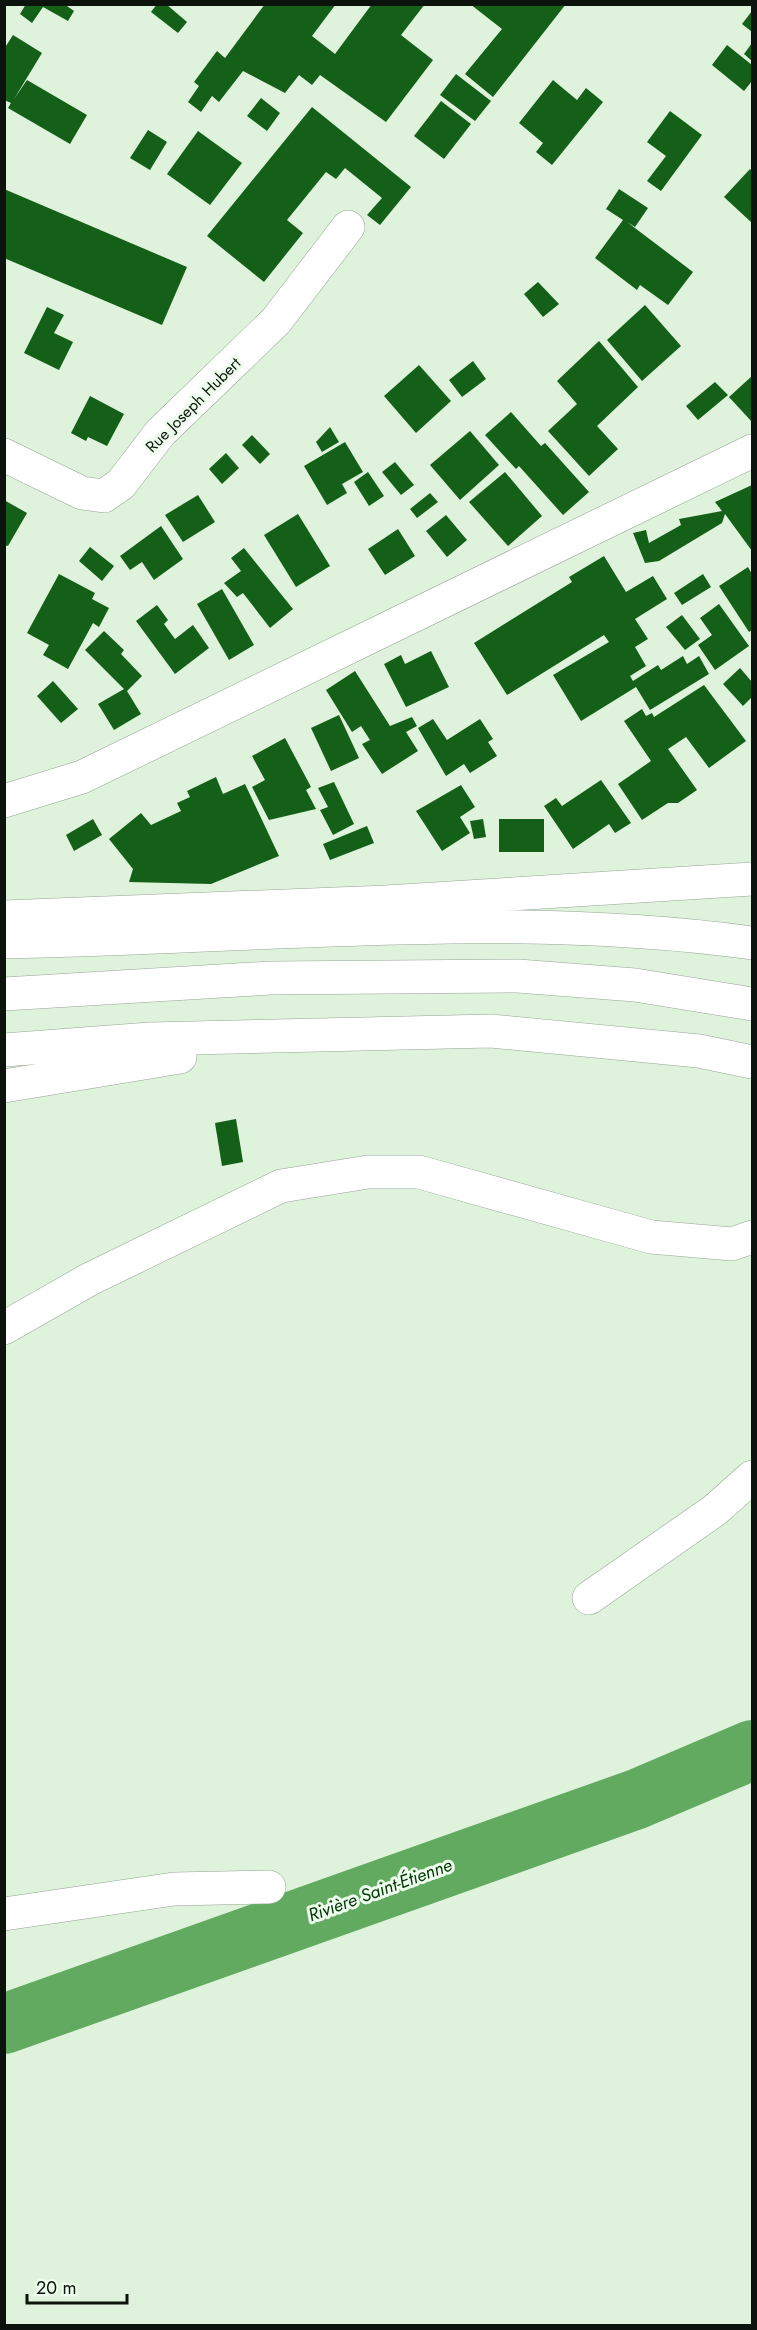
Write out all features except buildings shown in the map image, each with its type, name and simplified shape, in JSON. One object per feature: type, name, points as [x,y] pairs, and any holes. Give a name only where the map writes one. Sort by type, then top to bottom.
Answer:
[{"type":"main road","name":"Rue Joseph Hubert","points":[[4,455],[82,493],[104,496],[121,484],[160,433],[276,321],[348,227]]},
{"type":"main road","points":[[4,801],[82,777],[753,451]]},
{"type":"main road","points":[[4,917],[386,902],[753,879]]},
{"type":"main road","points":[[4,942],[137,940],[377,929],[517,928],[615,929],[753,943]]},
{"type":"main road","points":[[4,994],[271,978],[495,976],[635,985],[753,1004]]},
{"type":"main road","points":[[4,1050],[150,1039],[490,1031],[699,1051],[753,1062]]},
{"type":"main road","points":[[4,1086],[112,1067],[326,1036]]},
{"type":"main road","points":[[4,1328],[90,1279],[281,1186],[368,1172],[419,1172],[651,1237],[732,1244],[753,1237]]},
{"type":"main road","points":[[589,1598],[715,1510],[753,1477]]},
{"type":"main road","points":[[4,1914],[174,1889],[269,1887]]},
{"type":"waterway","name":"Rivière Saint-Étienne","points":[[4,2024],[637,1799],[752,1750]]}]
